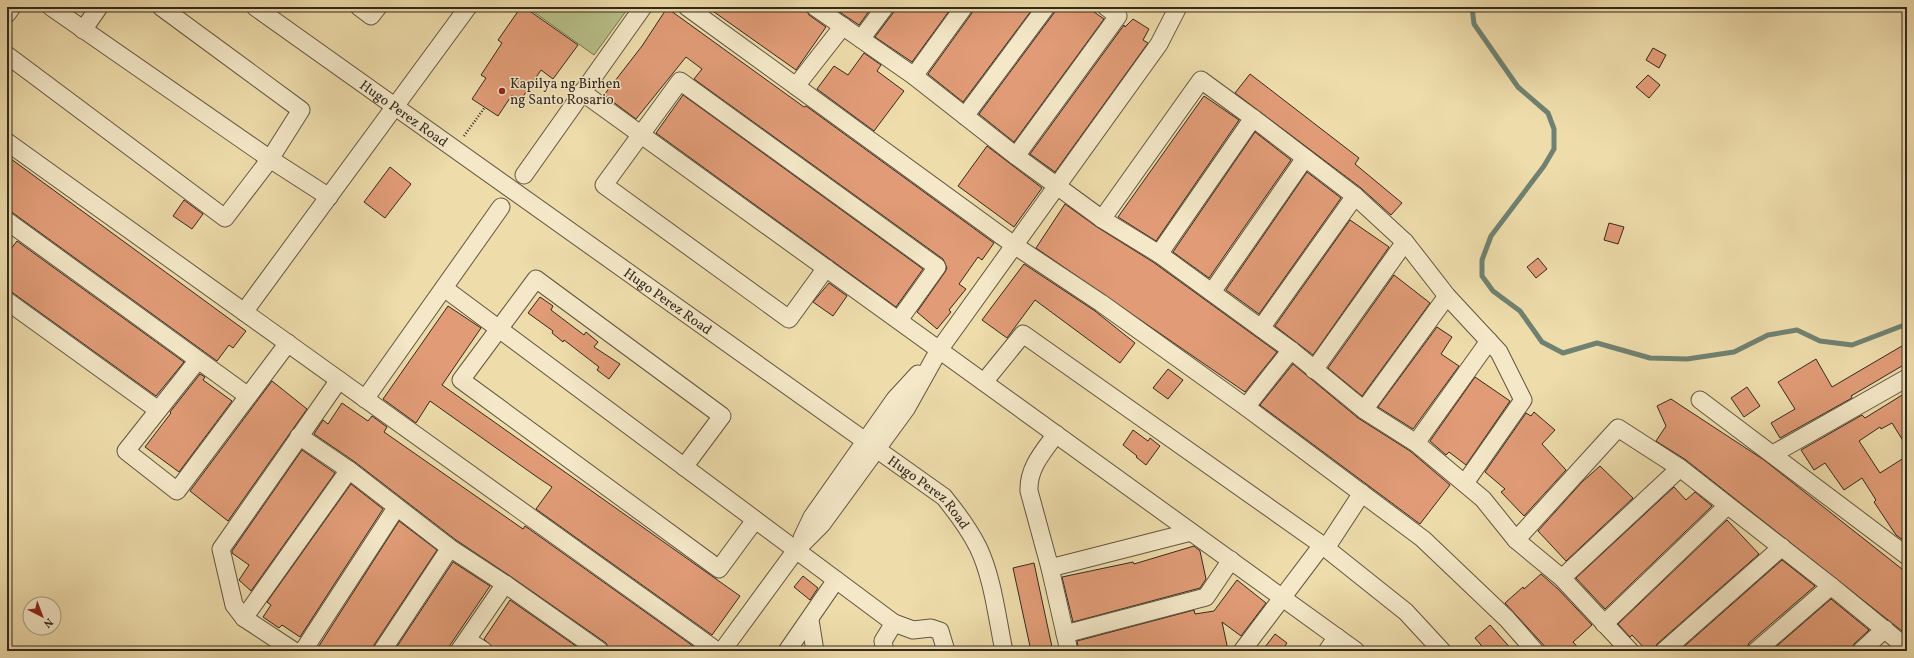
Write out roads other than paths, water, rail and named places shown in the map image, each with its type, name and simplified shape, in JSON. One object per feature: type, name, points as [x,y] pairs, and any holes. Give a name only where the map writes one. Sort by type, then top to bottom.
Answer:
[{"type":"street","points":[[7,14],[12,7]]},
{"type":"street","points":[[51,7],[270,159],[329,197]]},
{"type":"street","points":[[83,30],[99,7]]},
{"type":"street","points":[[7,54],[225,218],[270,159],[301,110],[161,7]]},
{"type":"street","name":"Hugo Perez Road","points":[[256,7],[944,496],[962,519],[979,548],[991,586],[1004,651]]},
{"type":"street","points":[[359,7],[371,16],[378,7]]},
{"type":"street","points":[[524,175],[643,7]]},
{"type":"street","points":[[688,7],[1014,245],[1101,303],[1246,407],[1423,538],[1507,619],[1534,651]]},
{"type":"street","points":[[815,7],[914,76],[1016,156],[1058,185],[1102,219],[1158,254],[1212,292],[1291,350],[1364,410],[1416,443],[1465,483],[1482,499],[1516,540],[1562,578],[1630,651]]},
{"type":"street","points":[[861,39],[885,7]]},
{"type":"street","points":[[914,76],[964,7]]},
{"type":"street","points":[[965,116],[1046,7]]},
{"type":"street","points":[[1016,156],[1118,16],[1106,7]]},
{"type":"street","points":[[722,651],[796,550],[812,517],[871,445],[895,399],[939,350],[1159,44],[1178,7]]},
{"type":"street","points":[[244,312],[466,8]]},
{"type":"street","points":[[796,86],[843,26]]},
{"type":"street","points":[[1102,219],[1201,80],[1355,196],[1405,242],[1447,296],[1499,352],[1522,400],[1465,483]]},
{"type":"street","points":[[826,268],[789,319],[604,185],[680,81],[937,267],[899,320]]},
{"type":"street","points":[[582,92],[1356,651]]},
{"type":"street","points":[[1158,254],[1253,118]]},
{"type":"street","points":[[7,142],[717,651]]},
{"type":"street","points":[[1212,292],[1305,158]]},
{"type":"street","points":[[1261,328],[1355,196]]},
{"type":"street","points":[[365,399],[501,207]]},
{"type":"street","points":[[9,226],[248,396]]},
{"type":"street","points":[[1314,370],[1405,242]]},
{"type":"street","points":[[684,467],[722,416],[536,279],[462,380],[719,569],[755,520]]},
{"type":"street","points":[[444,288],[894,623],[913,630],[931,628],[940,631],[946,651]]},
{"type":"street","points":[[1364,410],[1447,296]]},
{"type":"street","points":[[7,301],[158,410]]},
{"type":"street","points":[[984,382],[1023,334],[1324,546],[1406,612],[1442,651]]},
{"type":"street","points":[[1416,443],[1489,340]]},
{"type":"street","points":[[198,360],[126,451],[177,491],[288,343]]},
{"type":"street","points":[[1246,407],[1291,350]]},
{"type":"street","points":[[1773,454],[1907,378]]},
{"type":"street","points":[[294,651],[244,618],[234,605],[221,549],[339,380]]},
{"type":"street","points":[[1700,400],[1907,556]]},
{"type":"street","points":[[1516,540],[1618,428],[1680,468],[1727,506],[1782,547],[1907,648]]},
{"type":"street","points":[[1056,434],[1032,467],[1028,480],[1029,491],[1050,568],[1069,651]]},
{"type":"street","points":[[299,436],[349,470],[396,508],[450,548],[505,584],[600,651]]},
{"type":"street","points":[[1562,578],[1680,468]]},
{"type":"street","points":[[244,618],[349,470]]},
{"type":"street","points":[[1242,651],[1282,597],[1324,546],[1362,493]]},
{"type":"street","points":[[1604,624],[1727,506]]},
{"type":"street","points":[[303,651],[396,508]]},
{"type":"street","points":[[1050,568],[1191,532]]},
{"type":"street","points":[[1664,651],[1782,547]]},
{"type":"street","points":[[382,651],[450,548]]},
{"type":"street","points":[[1065,634],[1206,597],[1231,560]]},
{"type":"street","points":[[787,651],[810,620],[836,580]]},
{"type":"street","points":[[484,651],[463,645],[505,584]]},
{"type":"street","points":[[1756,651],[1831,586]]},
{"type":"street","points":[[810,620],[815,651]]},
{"type":"street","points":[[885,651],[883,641],[894,623]]},
{"type":"street","points":[[1861,651],[1885,629]]},
{"type":"street","points":[[1327,651],[1337,637]]},
{"type":"waterway","points":[[1472,7],[1474,24],[1518,87],[1548,113],[1554,129],[1554,149],[1544,166],[1491,236],[1482,260],[1482,276],[1493,291],[1520,311],[1542,342],[1563,353],[1597,343],[1650,358],[1687,359],[1734,352],[1768,335],[1797,330],[1820,341],[1852,345],[1907,324]]},
{"type":"place","name":"Kapilya ng Birhen ng Santo Rosario","points":[[502,91]]}]
